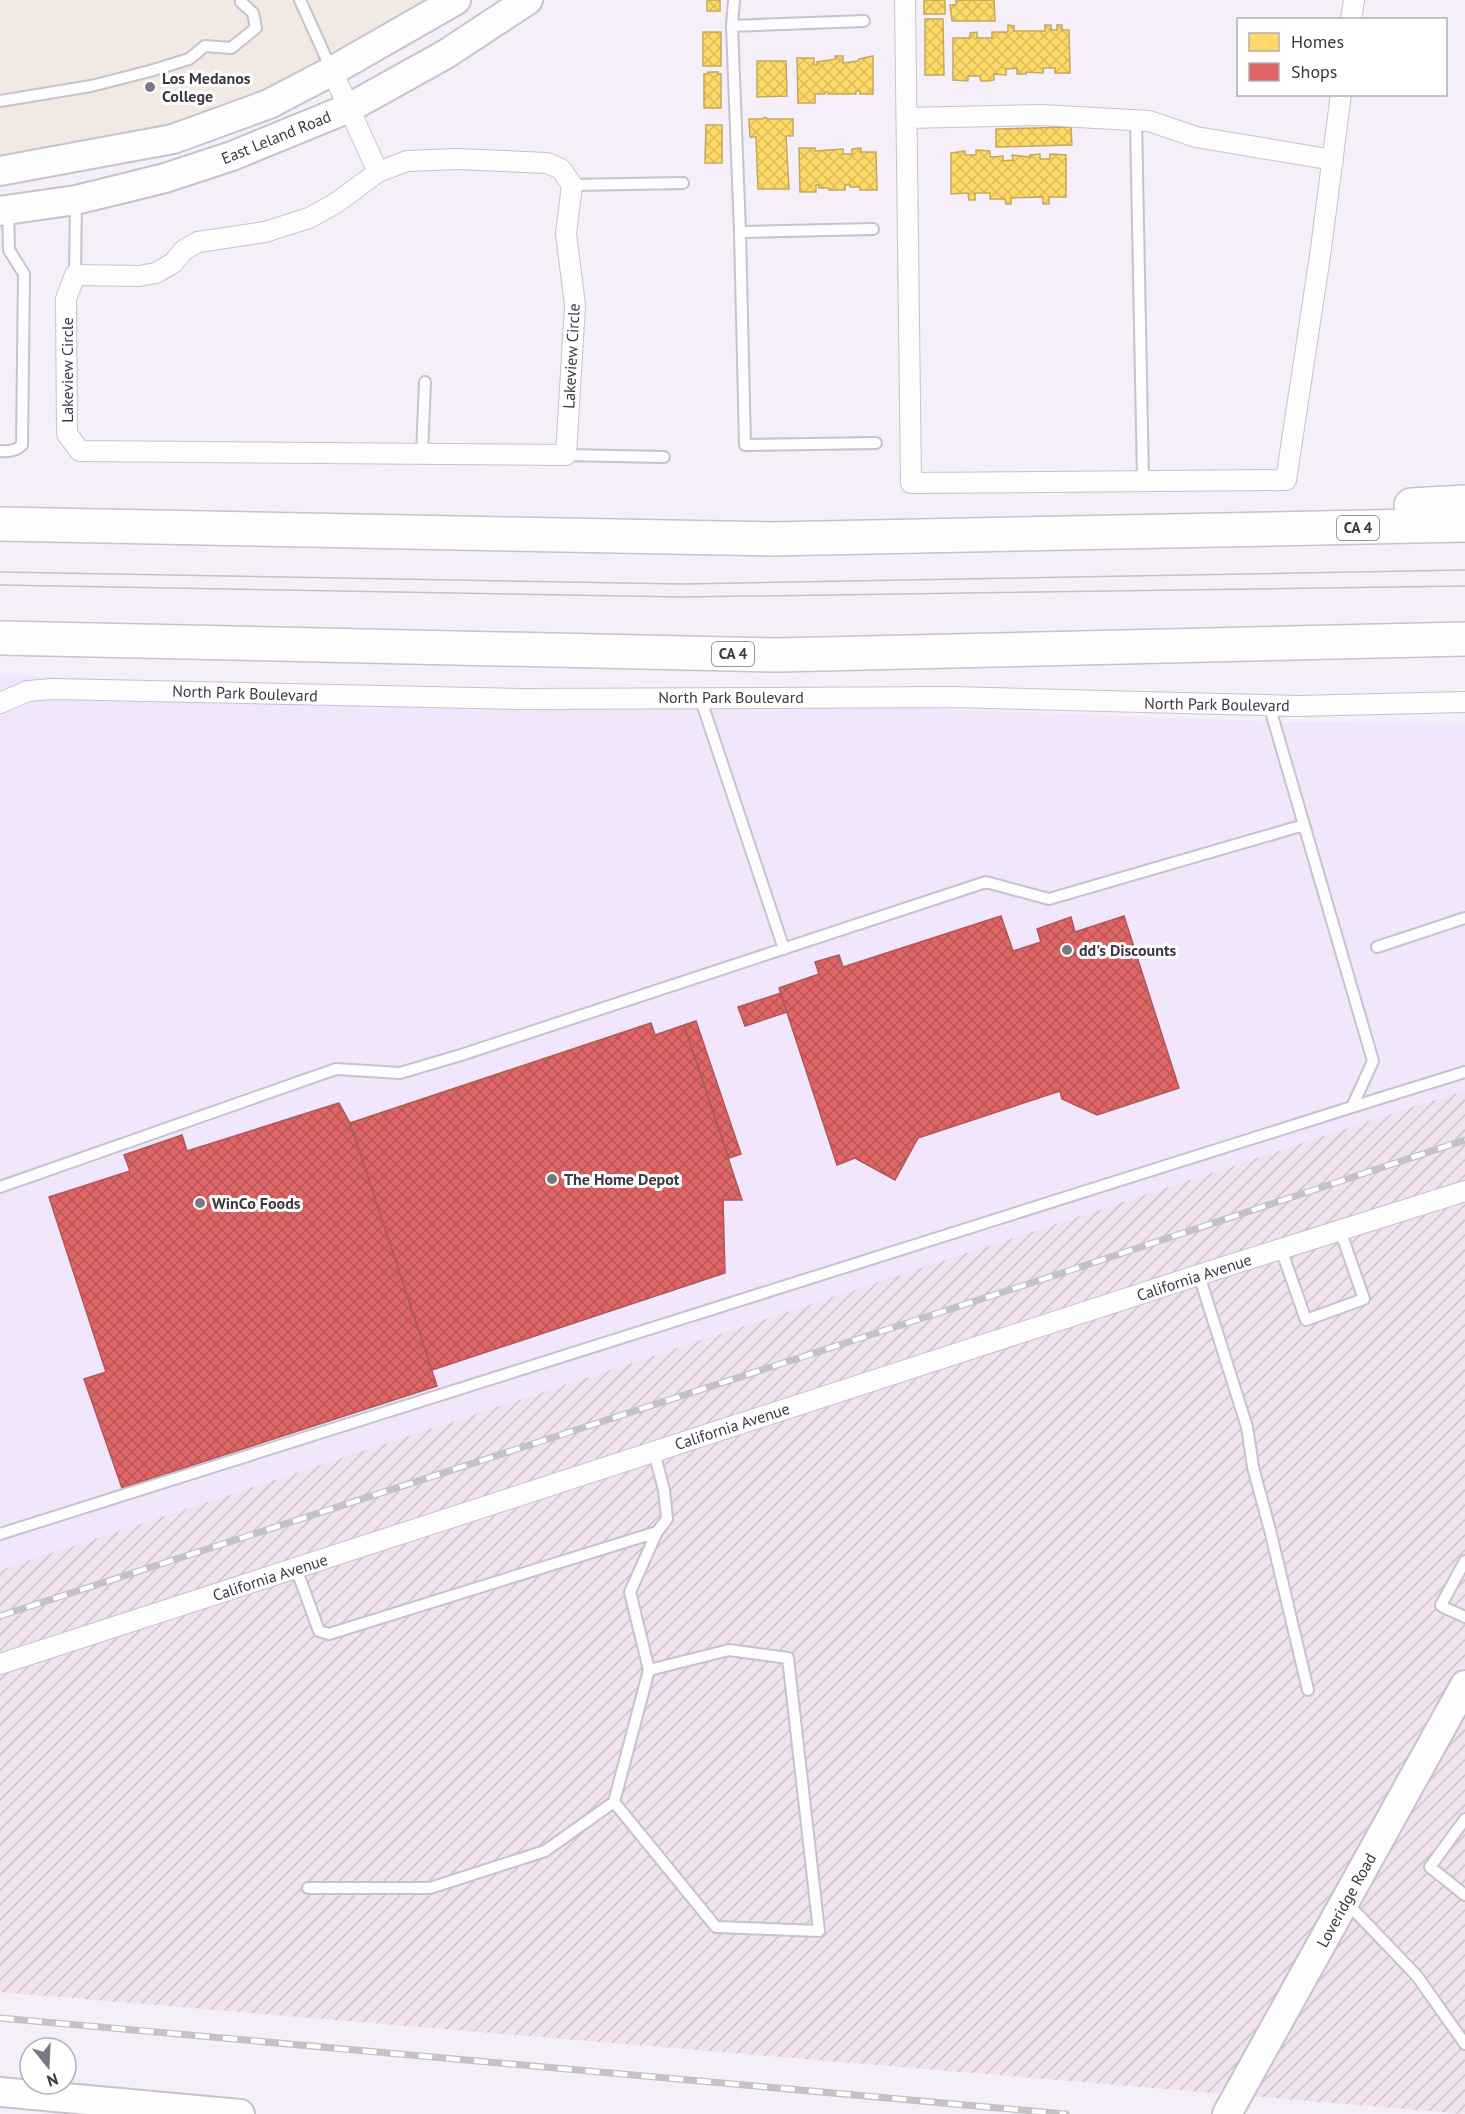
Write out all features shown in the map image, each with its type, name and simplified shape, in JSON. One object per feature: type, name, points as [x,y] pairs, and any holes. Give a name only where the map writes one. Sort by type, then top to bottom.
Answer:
[{"type":"highway","points":[[1250,530],[1316,510],[1465,502]]},
{"type":"highway","name":"CA 4","points":[[0,524],[771,540],[1465,525]]},
{"type":"highway","name":"CA 4","points":[[0,638],[777,655],[1465,639]]},
{"type":"main road","name":"East Leland Road","points":[[0,171],[173,139],[269,104],[456,0]]},
{"type":"main road","name":"East Leland Road","points":[[4,210],[76,200],[165,178],[232,156],[349,108],[446,54],[528,0]]},
{"type":"main road","name":"Loveridge Road","points":[[1227,2114],[1464,1691]]},
{"type":"main road","points":[[0,2092],[240,2114]]},
{"type":"street","points":[[905,0],[911,483],[1286,480],[1320,256],[1341,96]]},
{"type":"street","points":[[1351,18],[1354,0]]},
{"type":"street","points":[[332,71],[378,172]]},
{"type":"street","points":[[907,118],[1042,115],[1149,121],[1196,137],[1333,160]]},
{"type":"street","points":[[75,275],[139,276],[156,273],[173,263],[184,250],[198,242],[266,232],[309,218],[336,203],[378,172],[407,161],[457,159],[547,163],[561,169],[572,185]]},
{"type":"street","name":"Lakeview Circle","points":[[75,275],[66,299],[66,403],[67,434],[80,451],[566,455],[575,305],[566,234],[572,185]]},
{"type":"street","name":"North Park Boulevard","points":[[0,703],[28,691],[53,689],[522,699],[952,697],[1269,705],[1465,702]]},
{"type":"street","name":"California Avenue","points":[[0,1664],[1465,1191]]},
{"type":"lane","points":[[300,0],[332,71]]},
{"type":"lane","points":[[734,0],[732,26],[745,445],[876,443]]},
{"type":"lane","points":[[0,101],[91,87],[189,59],[205,46],[231,48],[255,28],[253,14],[241,2]]},
{"type":"lane","points":[[732,26],[864,21]]},
{"type":"lane","points":[[1136,120],[1143,481]]},
{"type":"lane","points":[[572,185],[683,183]]},
{"type":"lane","points":[[75,275],[76,200]]},
{"type":"lane","points":[[0,451],[9,452],[22,445],[24,274],[9,250],[4,210]]},
{"type":"lane","points":[[740,232],[873,230]]},
{"type":"lane","points":[[422,454],[425,382]]},
{"type":"lane","name":"Lakeview Circle","points":[[566,455],[664,457]]},
{"type":"lane","points":[[700,698],[784,949]]},
{"type":"lane","points":[[1269,705],[1373,1061],[1352,1107]]},
{"type":"lane","points":[[0,1187],[336,1069],[400,1073],[986,882],[1049,899],[1304,825]]},
{"type":"lane","points":[[1377,947],[1465,918]]},
{"type":"lane","points":[[0,1534],[1465,1072]]},
{"type":"lane","points":[[1281,1249],[1306,1320],[1364,1299],[1340,1230]]},
{"type":"lane","points":[[1199,1275],[1247,1427],[1252,1467],[1271,1534],[1308,1690]]},
{"type":"lane","points":[[308,1887],[430,1888],[545,1851],[614,1802],[649,1670],[630,1592],[657,1532],[667,1519],[664,1490],[654,1452]]},
{"type":"lane","points":[[296,1568],[319,1631],[329,1634],[657,1532]]},
{"type":"lane","points":[[1465,1560],[1442,1605],[1443,1608],[1465,1617]]},
{"type":"lane","points":[[614,1802],[716,1927],[819,1931],[788,1659],[729,1650],[649,1670]]},
{"type":"lane","points":[[1465,1819],[1430,1867],[1465,1895]]},
{"type":"lane","points":[[1345,1900],[1418,1976],[1465,2044]]},
{"type":"shaded area","name":"Los Medanos College","points":[[0,0],[456,0],[269,104],[0,171]]},
{"type":"shaded area","points":[[0,675],[1289,722],[1465,724],[1465,1091],[0,1570]]},
{"type":"shaded area","points":[[1465,1091],[1465,2114],[0,1992],[0,1570]]},
{"type":"building: Homes","points":[[707,0],[720,0],[720,11],[707,11]]},
{"type":"building: Homes","points":[[924,0],[945,0],[945,14],[924,14]]},
{"type":"building: Homes","points":[[956,0],[994,0],[995,21],[952,21],[950,5],[956,5]]},
{"type":"building: Homes","points":[[925,19],[943,19],[944,75],[925,75]]},
{"type":"building: Homes","points":[[1008,25],[1014,26],[1014,31],[1045,31],[1045,25],[1051,25],[1051,30],[1057,30],[1057,25],[1062,25],[1062,30],[1069,30],[1070,73],[1055,73],[1055,68],[1043,68],[1043,73],[1017,74],[1017,68],[1006,69],[1006,75],[994,74],[994,80],[989,81],[981,81],[980,76],[968,76],[968,81],[953,80],[953,38],[970,38],[970,33],[977,32],[977,38],[992,38],[992,32],[1008,32]]},
{"type":"building: Homes","points":[[703,32],[721,32],[721,66],[703,66]]},
{"type":"building: Homes","points":[[835,56],[843,56],[843,63],[873,56],[873,94],[860,94],[860,91],[856,91],[856,94],[828,94],[825,92],[825,94],[815,94],[815,103],[798,103],[797,58],[814,58],[814,65],[817,65],[817,62],[836,59]]},
{"type":"building: Homes","points":[[757,61],[786,61],[787,96],[757,97]]},
{"type":"building: Homes","points":[[708,72],[721,74],[721,108],[704,108],[704,74]]},
{"type":"building: Homes","points":[[765,117],[793,119],[793,136],[786,136],[789,189],[758,189],[756,137],[750,137],[749,119]]},
{"type":"building: Homes","points":[[706,125],[722,125],[722,163],[705,163]]},
{"type":"building: Homes","points":[[1071,127],[1072,145],[996,147],[996,129]]},
{"type":"building: Homes","points":[[799,148],[815,148],[815,151],[843,149],[843,154],[852,154],[852,149],[861,148],[861,152],[876,152],[877,190],[860,190],[860,187],[845,185],[845,190],[829,190],[829,188],[819,188],[819,185],[816,185],[816,192],[800,192]]},
{"type":"building: Homes","points":[[976,150],[990,151],[990,157],[1003,156],[1003,161],[1013,160],[1012,155],[1030,157],[1030,155],[1040,154],[1040,159],[1050,159],[1050,154],[1066,155],[1066,197],[1049,197],[1049,204],[1043,204],[1043,197],[1011,198],[1011,204],[1006,204],[1005,199],[990,199],[990,193],[975,193],[975,200],[969,200],[968,193],[951,194],[951,153],[965,151],[965,155],[976,155]]},
{"type":"building: Shops","points":[[1001,916],[1013,951],[1041,942],[1037,929],[1071,917],[1075,932],[1124,916],[1179,1088],[1097,1115],[1062,1099],[1060,1091],[918,1138],[895,1180],[855,1158],[837,1165],[779,988],[819,974],[815,962],[839,955],[843,967]]},
{"type":"building: Shops","points":[[781,993],[787,1012],[745,1026],[738,1007]]},
{"type":"building: Shops","points":[[696,1021],[741,1154],[729,1158],[684,1025]]},
{"type":"building: Shops","name":"The Home Depot","points":[[651,1023],[655,1035],[684,1025],[742,1200],[723,1200],[725,1273],[432,1370],[350,1123]]},
{"type":"building: Shops","points":[[339,1103],[350,1123],[437,1386],[122,1488],[84,1379],[106,1372],[49,1197],[130,1171],[124,1155],[182,1135],[187,1151]]},
{"type":"tram line","points":[[0,572],[683,584],[1465,570]]},
{"type":"tram line","points":[[0,585],[683,597],[1465,586]]},
{"type":"railway","points":[[0,1616],[1065,1272],[1465,1140]]},
{"type":"railway","points":[[0,2018],[1066,2114]]},
{"type":"place","name":"Los Medanos College","points":[[150,87]]},
{"type":"place","name":"dd's Discounts","points":[[1067,950]]},
{"type":"place","name":"The Home Depot","points":[[552,1179]]},
{"type":"place","name":"WinCo Foods","points":[[200,1203]]}]
